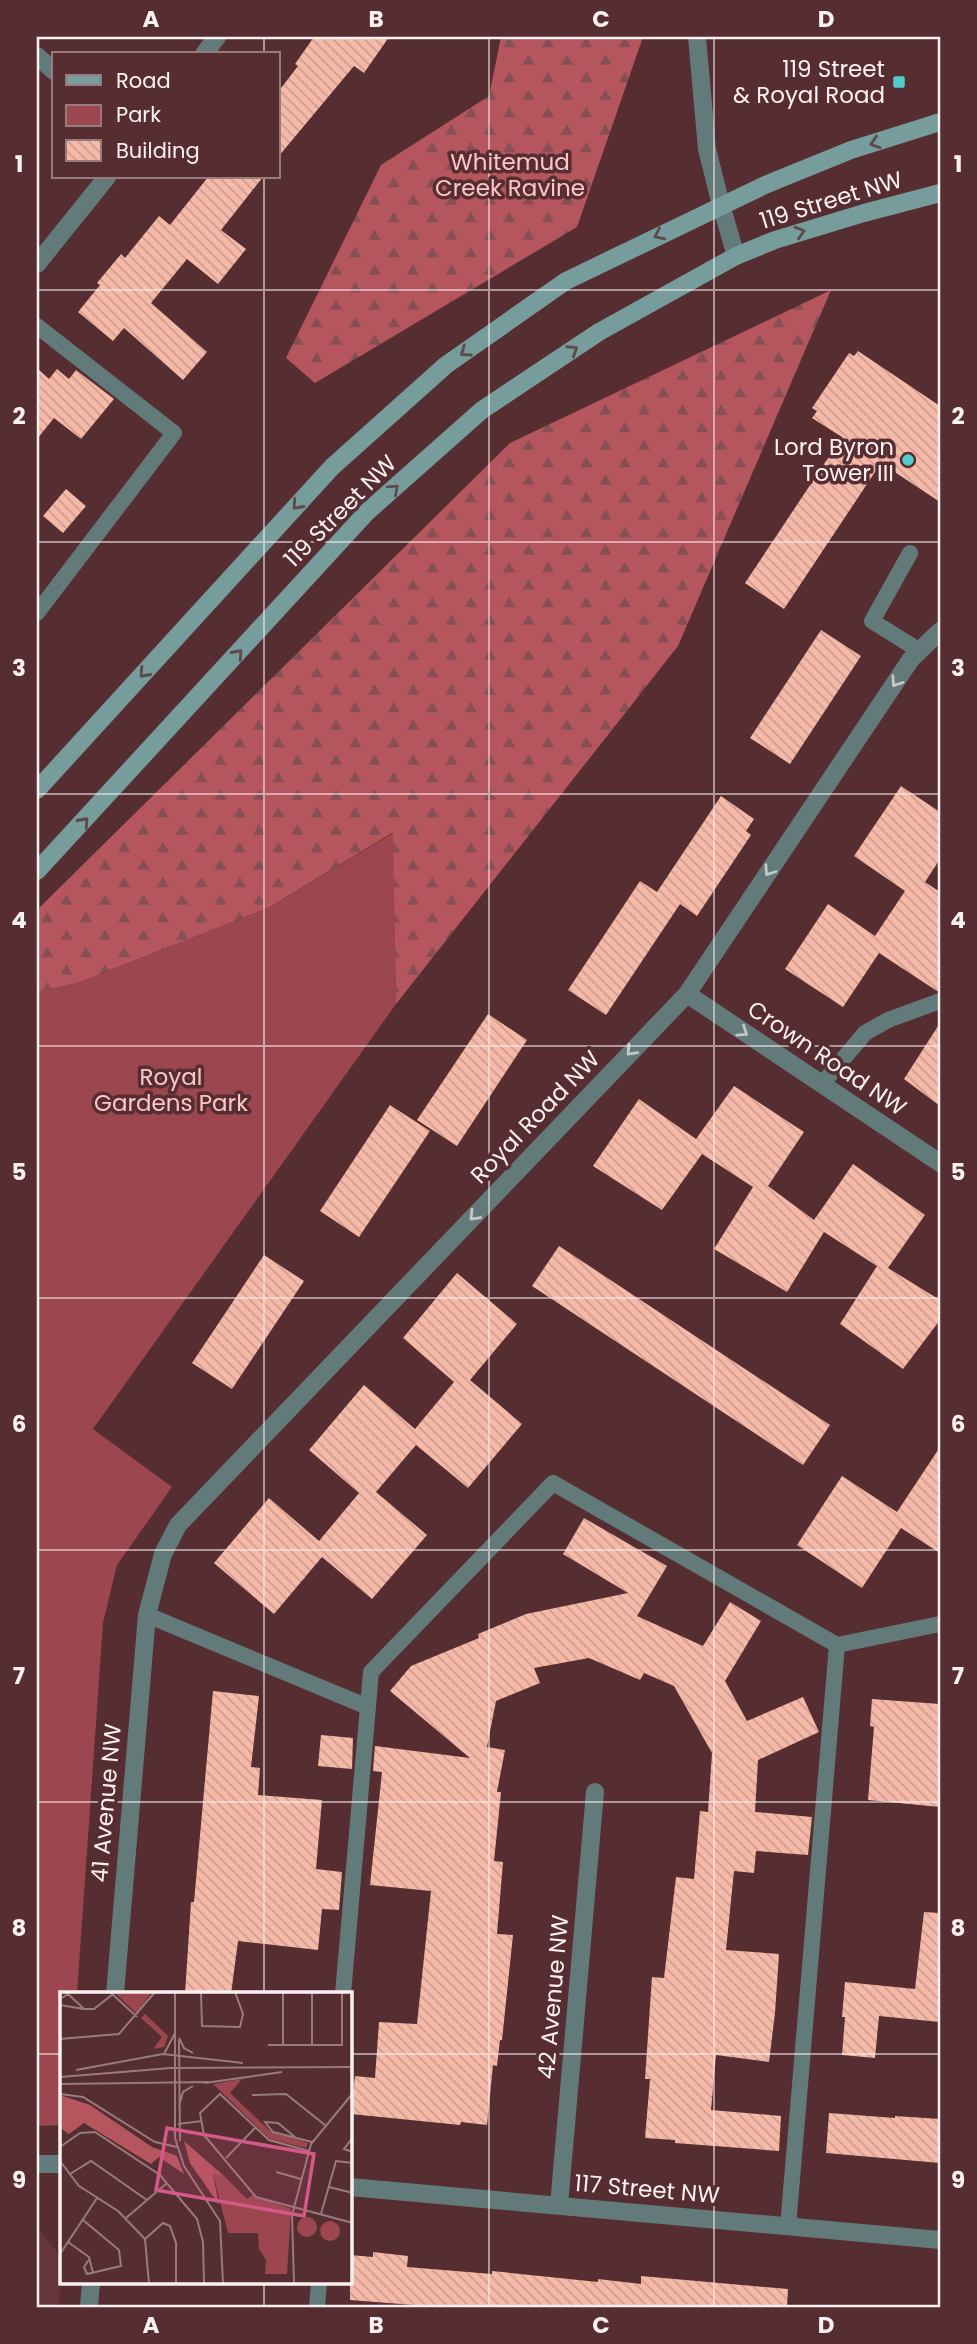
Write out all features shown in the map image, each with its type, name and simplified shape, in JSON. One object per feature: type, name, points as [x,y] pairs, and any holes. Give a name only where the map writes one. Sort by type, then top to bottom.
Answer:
[{"type":"main road","name":"119 Street NW","points":[[37,790],[332,467],[446,365],[566,281],[721,205],[851,150],[940,122]]},
{"type":"main road","name":"119 Street NW","points":[[37,871],[367,513],[482,410],[600,332],[736,256],[800,232],[940,194]]},
{"type":"street","points":[[206,52],[217,37]]},
{"type":"street","points":[[697,37],[707,149],[721,205]]},
{"type":"street","points":[[37,56],[52,69]]},
{"type":"street","points":[[37,264],[106,178]]},
{"type":"street","name":"119 Street NW","points":[[721,205],[736,256]]},
{"type":"street","name":"Royal Road NW","points":[[147,1615],[163,1554],[178,1525],[687,994],[903,671],[940,631]]},
{"type":"street","name":"Crown Road NW","points":[[687,994],[940,1163]]},
{"type":"street","name":"41 Avenue NW","points":[[115,1992],[147,1615]]},
{"type":"street","name":"42 Avenue NW","points":[[559,2205],[595,1792]]},
{"type":"street","points":[[37,2164],[60,2164]]},
{"type":"street","name":"117 Street NW","points":[[352,2187],[940,2240]]},
{"type":"street","points":[[89,2307],[91,2284]]},
{"type":"lane","points":[[37,326],[174,433],[37,613]]},
{"type":"lane","points":[[910,553],[872,621],[920,651]]},
{"type":"lane","points":[[822,1084],[865,1033],[888,1020],[940,1001]]},
{"type":"lane","points":[[344,1992],[371,1672],[553,1483],[837,1646],[940,1624]]},
{"type":"lane","points":[[147,1615],[368,1707]]},
{"type":"lane","points":[[788,2227],[837,1646]]},
{"type":"lane","points":[[317,2307],[319,2284]]},
{"type":"shaded area","points":[[37,2226],[60,2257],[60,2282],[59,2307],[37,2307]]},
{"type":"green space","name":"Whitemud Creek Ravine","points":[[501,37],[643,37],[577,227],[315,383],[286,358],[381,165],[489,96]]},
{"type":"green space","points":[[831,290],[678,646],[396,1004],[392,833],[268,908],[78,983],[37,992],[37,910],[510,443]]},
{"type":"green space","name":"Royal Gardens Park","points":[[393,833],[396,1004],[93,1429],[172,1487],[117,1565],[103,1623],[77,1992],[60,1992],[60,2125],[37,2126],[37,992],[78,983],[268,908]]},
{"type":"building","points":[[314,37],[389,37],[364,73],[354,66],[280,155],[280,89],[298,66],[295,64]]},
{"type":"building","points":[[207,178],[262,178],[221,230],[246,249],[218,284],[187,259],[151,303],[207,352],[183,380],[124,328],[113,341],[78,312],[121,254],[125,258],[159,216],[170,225]]},
{"type":"building","points":[[858,351],[940,406],[940,502],[881,463],[784,609],[745,583],[842,437],[812,418],[817,411],[812,408],[849,353],[854,356]]},
{"type":"building","points":[[37,368],[49,379],[57,369],[69,379],[76,370],[114,399],[81,439],[54,418],[37,439]]},
{"type":"building","points":[[66,489],[86,506],[63,533],[43,516]]},
{"type":"building","points":[[821,630],[861,656],[790,764],[750,738]]},
{"type":"building","points":[[901,786],[940,812],[940,859],[925,882],[940,892],[940,991],[879,953],[843,1007],[785,969],[828,904],[875,936],[905,891],[854,856]]},
{"type":"building","points":[[721,796],[754,819],[746,831],[751,835],[697,916],[680,904],[606,1015],[568,990],[640,881],[657,892]]},
{"type":"building","points":[[488,1014],[527,1040],[457,1146],[417,1120]]},
{"type":"building","points":[[940,1023],[940,1106],[904,1079]]},
{"type":"building","points":[[734,1086],[804,1132],[768,1186],[814,1220],[853,1164],[925,1215],[888,1268],[940,1300],[940,1320],[903,1369],[840,1324],[877,1266],[824,1232],[787,1292],[714,1249],[753,1187],[702,1154],[662,1210],[593,1166],[639,1099],[696,1139]]},
{"type":"building","points":[[390,1105],[430,1131],[359,1237],[320,1211]]},
{"type":"building","points":[[559,1246],[830,1425],[803,1465],[532,1286]]},
{"type":"building","points":[[264,1255],[304,1281],[232,1389],[192,1363]]},
{"type":"building","points":[[457,1273],[517,1324],[470,1380],[522,1424],[468,1488],[416,1445],[376,1492],[427,1535],[372,1599],[322,1557],[274,1614],[214,1563],[269,1498],[319,1541],[359,1493],[309,1450],[364,1385],[415,1429],[454,1382],[403,1338]]},
{"type":"building","points":[[940,1447],[940,1553],[901,1528],[862,1588],[797,1545],[842,1476],[897,1512]]},
{"type":"building","points":[[584,1518],[667,1566],[637,1616],[703,1646],[730,1602],[761,1621],[725,1681],[747,1721],[803,1697],[819,1732],[758,1760],[755,1812],[812,1817],[808,1855],[756,1851],[754,1873],[734,1871],[726,1950],[779,1954],[775,2013],[769,2062],[716,2055],[711,2110],[781,2116],[779,2151],[645,2138],[650,2079],[645,2079],[652,1977],[664,1978],[676,1877],[694,1879],[700,1811],[708,1812],[712,1753],[674,1686],[644,1673],[640,1680],[589,1658],[534,1668],[540,1683],[496,1701],[487,1747],[505,1750],[497,1792],[501,1792],[494,1861],[503,1862],[497,1934],[513,1935],[502,2040],[497,2066],[493,2065],[487,2125],[461,2122],[460,2125],[352,2114],[355,2076],[375,2078],[379,2022],[417,2024],[431,1891],[370,1885],[382,1772],[373,1771],[375,1746],[470,1758],[390,1691],[411,1666],[479,1638],[478,1634],[526,1614],[628,1593],[563,1554]]},
{"type":"building","points":[[213,1691],[259,1696],[251,1767],[260,1768],[258,1795],[322,1800],[316,1869],[342,1872],[339,1910],[322,1909],[318,1950],[238,1941],[231,1992],[185,1992],[191,1902],[194,1902]]},
{"type":"building","points":[[872,1699],[940,1704],[940,1807],[868,1800],[874,1727],[870,1726]]},
{"type":"building","points":[[321,1735],[353,1738],[352,1769],[318,1766]]},
{"type":"building","points":[[924,1912],[940,1913],[940,2022],[879,2016],[875,2058],[842,2055],[845,1982],[915,1989]]},
{"type":"building","points":[[829,2113],[940,2119],[940,2163],[826,2153]]},
{"type":"building","points":[[373,2252],[408,2256],[407,2267],[492,2274],[492,2271],[641,2284],[641,2276],[788,2289],[787,2307],[414,2307],[350,2300],[352,2255],[373,2257]]},
{"type":"place","name":"119 Street & Royal Road","points":[[899,82]]},
{"type":"place","name":"Lord Byron Tower III","points":[[908,460]]}]
